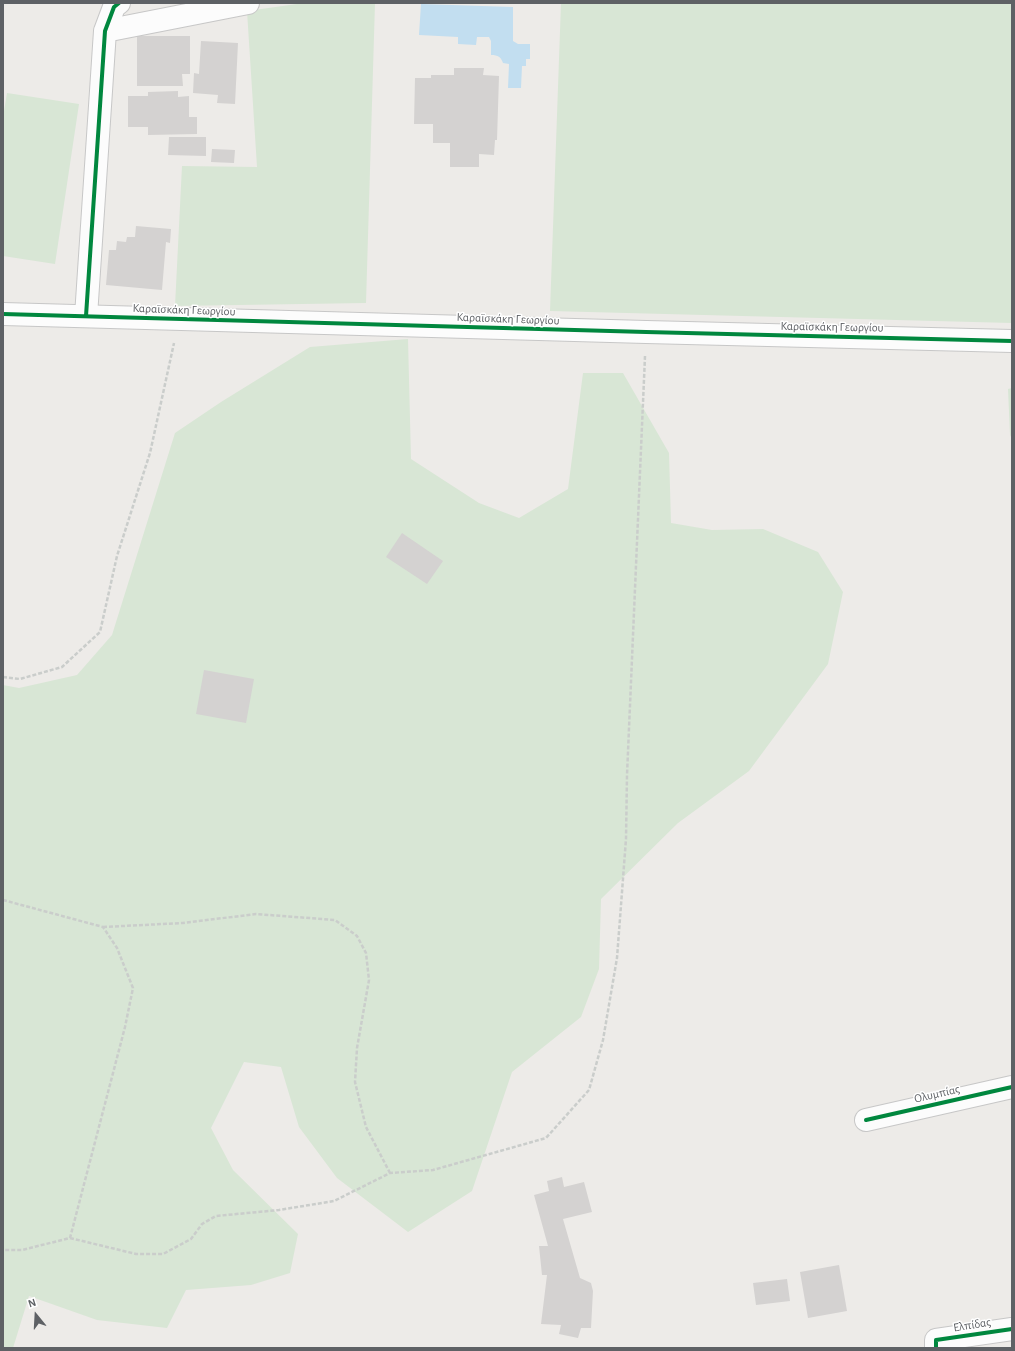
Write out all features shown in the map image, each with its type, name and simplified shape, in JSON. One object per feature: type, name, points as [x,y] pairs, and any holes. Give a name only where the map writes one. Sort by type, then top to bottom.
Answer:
[{"type":"street","points":[[86,316],[105,31],[114,7],[119,3]]},
{"type":"street","points":[[105,31],[248,3]]},
{"type":"street","name":"Καραϊσκάκη Γεωργίου","points":[[3,314],[180,320],[1012,341]]},
{"type":"street","name":"Ολυμπίας","points":[[866,1120],[1012,1087]]},
{"type":"street","name":"Ελπίδας","points":[[936,1344],[1012,1329]]},
{"type":"path","points":[[3,677],[20,679],[62,667],[100,632],[117,556],[150,453],[180,320]]},
{"type":"path","points":[[3,1250],[22,1250],[70,1238],[136,1254],[163,1254],[191,1239],[202,1224],[216,1216],[279,1210],[334,1202],[390,1173],[433,1170],[546,1138],[589,1090],[604,1040],[617,958],[626,839],[646,332]]},
{"type":"path","points":[[3,900],[103,927],[183,923],[256,914],[335,920],[357,936],[366,953],[369,980],[357,1048],[355,1082],[366,1127],[390,1173]]},
{"type":"path","points":[[70,1238],[125,1027],[133,988],[117,948],[103,927]]},
{"type":"green space","points":[[304,3],[375,3],[366,303],[175,306],[182,166],[257,167],[247,11]]},
{"type":"green space","points":[[561,3],[1012,3],[1012,323],[550,311]]},
{"type":"green space","points":[[7,93],[79,104],[55,264],[3,256],[3,117]]},
{"type":"green space","points":[[408,339],[411,459],[479,503],[519,518],[568,489],[583,373],[623,373],[669,453],[671,523],[712,530],[763,529],[818,552],[843,592],[828,664],[749,771],[678,823],[601,899],[599,969],[581,1017],[512,1072],[472,1191],[408,1232],[337,1178],[299,1127],[281,1067],[244,1062],[211,1128],[233,1170],[298,1234],[290,1273],[251,1285],[186,1290],[167,1328],[97,1320],[29,1296],[13,1348],[3,1348],[3,685],[19,688],[77,675],[112,635],[175,433],[221,402],[310,347]]},
{"type":"green space","points":[[1012,388],[1012,439],[1010,435],[1008,389]]},
{"type":"water","points":[[421,4],[513,7],[513,41],[518,44],[530,44],[530,59],[526,59],[526,66],[522,66],[521,88],[508,88],[509,64],[503,63],[497,56],[491,55],[491,41],[489,37],[477,37],[476,45],[458,44],[458,37],[419,35]]},
{"type":"building","points":[[137,36],[190,36],[190,74],[182,74],[183,86],[137,86]]},
{"type":"building","points":[[201,41],[238,43],[235,104],[217,103],[218,95],[193,93],[194,73],[199,74]]},
{"type":"building","points":[[454,68],[484,68],[483,75],[499,76],[497,140],[495,140],[494,155],[479,154],[479,167],[450,167],[450,143],[433,143],[433,124],[414,124],[415,78],[431,78],[431,75],[454,75]]},
{"type":"building","points":[[178,91],[178,97],[189,96],[189,117],[197,117],[197,134],[148,135],[148,127],[128,127],[128,96],[148,96],[148,92]]},
{"type":"building","points":[[169,137],[206,137],[206,156],[168,155]]},
{"type":"building","points":[[212,149],[235,150],[234,163],[211,162]]},
{"type":"building","points":[[136,226],[171,229],[170,243],[166,242],[162,290],[106,285],[109,250],[116,250],[117,241],[126,242],[127,237],[135,237]]},
{"type":"building","points":[[402,533],[443,561],[427,584],[386,557]]},
{"type":"building","points":[[204,670],[254,679],[246,723],[196,714]]},
{"type":"building","points":[[562,1177],[564,1187],[584,1182],[592,1212],[563,1219],[580,1278],[591,1283],[593,1291],[591,1328],[581,1328],[578,1338],[559,1334],[561,1325],[541,1324],[547,1275],[542,1275],[539,1246],[548,1246],[534,1195],[549,1191],[547,1181]]},
{"type":"building","points":[[839,1265],[847,1311],[808,1318],[800,1272]]},
{"type":"building","points":[[787,1279],[790,1301],[756,1305],[753,1283]]},
{"type":"cycle path","points":[[86,316],[105,31],[114,7],[119,3]]},
{"type":"cycle path","points":[[3,314],[1012,341]]},
{"type":"cycle path","points":[[866,1120],[1012,1087]]},
{"type":"cycle path","points":[[936,1348],[936,1340],[1012,1329]]}]
